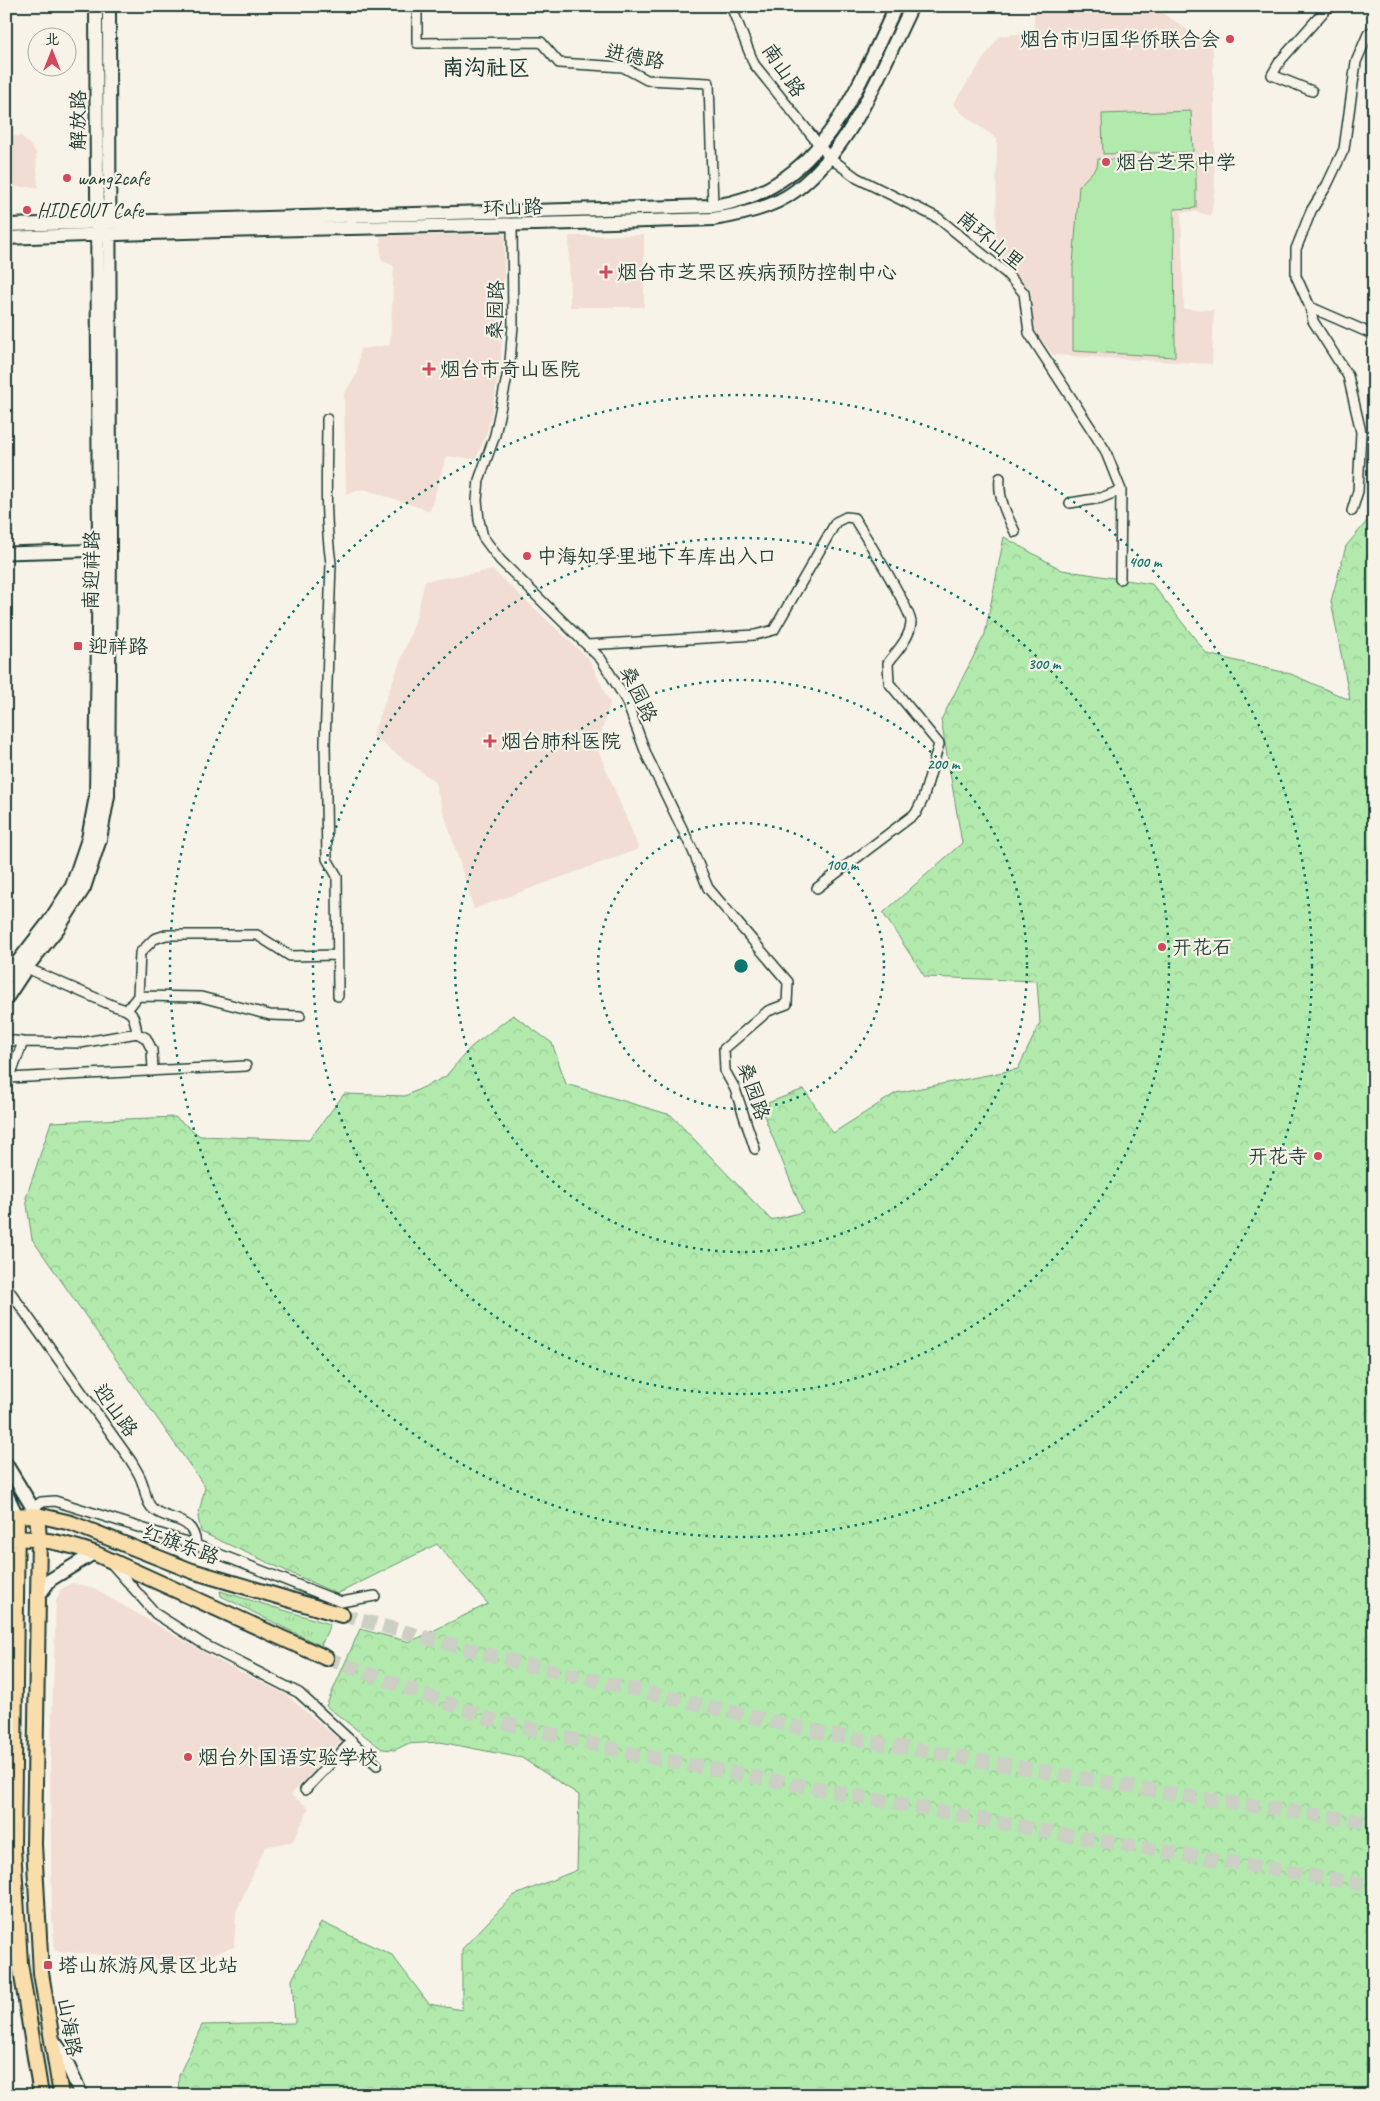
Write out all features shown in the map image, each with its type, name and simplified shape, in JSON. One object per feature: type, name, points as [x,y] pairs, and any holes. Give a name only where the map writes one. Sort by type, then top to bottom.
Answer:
[{"type":"main road","name":"解放路","points":[[96,6],[104,228]]},
{"type":"main road","name":"解放路","points":[[104,228],[109,6]]},
{"type":"main road","name":"环山路","points":[[6,238],[104,228],[729,204],[764,192],[786,179],[820,147],[846,110],[896,6]]},
{"type":"main road","name":"环山路","points":[[6,225],[104,228],[512,226],[713,219],[730,216],[768,204],[794,191],[837,149],[858,117],[912,6]]},
{"type":"main road","name":"南迎祥路","points":[[6,998],[20,966],[72,886],[88,839],[96,796],[104,550],[104,228]]},
{"type":"main road","name":"南迎祥路","points":[[6,977],[20,966]]},
{"type":"main road","points":[[6,1464],[37,1515]]},
{"type":"main road","points":[[6,1493],[12,1516]]},
{"type":"main road","name":"红旗东路","points":[[12,1516],[37,1515],[71,1523],[200,1574],[342,1615]]},
{"type":"main road","name":"山海路","points":[[37,1515],[39,1538],[34,1845],[41,1973],[61,2095]]},
{"type":"main road","name":"山海路","points":[[12,1516],[13,1848],[20,1963],[41,2095]]},
{"type":"main road","name":"红旗东路","points":[[12,1538],[39,1538],[62,1542],[94,1553],[326,1658]]},
{"type":"main road","points":[[37,1598],[50,1580],[94,1553]]},
{"type":"main road","points":[[51,2037],[62,2052],[81,2095]]},
{"type":"street","name":"进德路","points":[[417,6],[417,43],[541,42],[560,63],[623,67],[647,80],[709,83],[713,206]]},
{"type":"street","name":"南山路","points":[[731,6],[754,64],[820,147]]},
{"type":"street","points":[[1312,90],[1272,75],[1280,61],[1327,8],[1331,6]]},
{"type":"street","points":[[1352,511],[1358,491],[1361,432],[1348,376],[1313,321],[1310,307],[1296,276],[1296,249],[1311,211],[1327,185],[1344,149],[1356,62],[1368,34],[1374,30]]},
{"type":"street","name":"南环山里","points":[[820,147],[829,157],[857,178],[938,218],[1006,273],[1024,293],[1029,333],[1105,450],[1122,490]]},
{"type":"street","name":"桑园路","points":[[512,226],[513,308],[510,362],[496,435],[479,480],[476,500],[478,520],[483,537],[500,560],[601,658],[626,700],[647,756],[693,851],[708,888],[788,982],[787,1004],[768,1010],[724,1049],[725,1071],[735,1089],[756,1149]]},
{"type":"street","points":[[1310,307],[1372,334],[1374,332]]},
{"type":"street","points":[[328,419],[326,508],[327,534],[332,563],[325,744],[328,859],[337,876],[338,996]]},
{"type":"street","points":[[1000,478],[999,492],[1002,504],[1015,532]]},
{"type":"street","points":[[1070,503],[1101,498],[1122,490],[1120,579]]},
{"type":"street","points":[[587,645],[755,635],[774,630],[836,522],[846,517],[854,518],[905,606],[911,622],[906,639],[888,663],[889,683],[938,744],[923,799],[916,813],[817,888]]},
{"type":"street","points":[[6,553],[104,550]]},
{"type":"street","points":[[127,1010],[138,996],[140,952],[154,939],[166,935],[257,935],[290,956],[337,955]]},
{"type":"street","points":[[20,966],[127,1010],[134,1016],[137,1033]]},
{"type":"street","points":[[138,996],[202,997],[270,1015],[300,1016]]},
{"type":"street","points":[[6,1040],[80,1043],[137,1033],[146,1038],[152,1050],[153,1071]]},
{"type":"street","points":[[11,1074],[23,1042]]},
{"type":"street","points":[[6,1085],[9,1078],[246,1066]]},
{"type":"street","name":"迎山路","points":[[6,1286],[131,1461],[142,1482],[151,1507],[156,1511],[181,1521],[191,1529],[196,1537],[196,1545]]},
{"type":"street","points":[[37,1515],[36,1506],[41,1502],[54,1500],[196,1545],[341,1602],[375,1596]]},
{"type":"street","points":[[107,1559],[156,1614],[205,1645],[299,1693],[377,1765]]},
{"type":"street","points":[[306,1790],[352,1741]]},
{"type":"shaded area","name":"烟台芝罘中学","points":[[1034,6],[1152,6],[1213,47],[1215,186],[1211,216],[1197,212],[1181,212],[1184,309],[1214,310],[1212,364],[1053,355],[1035,331],[1030,288],[996,260],[997,139],[964,115],[953,104],[999,36],[1034,32]]},
{"type":"shaded area","points":[[6,136],[21,136],[36,152],[38,187],[6,187]]},
{"type":"shaded area","name":"烟台市奇山医院","points":[[505,234],[501,363],[488,430],[476,459],[446,456],[430,511],[364,489],[346,494],[344,394],[357,374],[360,349],[390,345],[394,266],[381,260],[380,236]]},
{"type":"shaded area","name":"烟台市芝罘区疾病预防控制中心","points":[[644,235],[644,307],[570,307],[569,236]]},
{"type":"shaded area","name":"烟台肺科医院","points":[[493,570],[589,659],[610,703],[597,747],[639,849],[474,909],[434,781],[372,736],[415,622],[425,581]]},
{"type":"shaded area","name":"烟台外国语实验学校","points":[[72,1583],[91,1587],[219,1661],[285,1694],[341,1741],[291,1795],[309,1808],[293,1841],[265,1847],[236,1912],[234,1947],[191,1962],[55,1951],[52,1918],[50,1773],[56,1601],[61,1589]]},
{"type":"green space","points":[[1191,111],[1193,152],[1103,154],[1102,114]]},
{"type":"green space","points":[[1098,159],[1196,161],[1196,208],[1174,209],[1175,357],[1073,351],[1073,265],[1079,186],[1097,167]]},
{"type":"green space","points":[[1374,513],[1374,2095],[178,2095],[179,2075],[202,2025],[295,2023],[292,1980],[321,1922],[392,1955],[429,2004],[462,2010],[462,1949],[513,1896],[577,1870],[579,1795],[522,1758],[440,1742],[407,1744],[395,1750],[382,1749],[326,1706],[360,1629],[410,1642],[488,1604],[437,1544],[337,1594],[201,1532],[198,1517],[205,1487],[32,1239],[26,1198],[51,1122],[175,1117],[200,1136],[309,1140],[344,1094],[405,1096],[445,1077],[471,1047],[513,1015],[552,1043],[566,1084],[671,1115],[771,1220],[803,1212],[760,1106],[804,1089],[833,1133],[896,1093],[1018,1069],[1040,1023],[1037,981],[925,977],[883,913],[962,843],[941,720],[985,634],[1004,537],[1062,570],[1152,584],[1207,654],[1291,674],[1350,700],[1331,601],[1346,546]]},
{"type":"green space","points":[[220,1591],[330,1624],[321,1646],[221,1596]]},
{"type":"tunnel","points":[[342,1615],[524,1664],[827,1734],[1192,1797],[1374,1823]]},
{"type":"tunnel","points":[[326,1658],[490,1719],[633,1754],[1072,1836],[1374,1886]]},
{"type":"place","name":"烟台市归国华侨联合会","points":[[1230,39]]},
{"type":"place","name":"烟台芝罘中学","points":[[1106,162]]},
{"type":"place","name":"wang2cafe","points":[[67,178]]},
{"type":"place","name":"HIDEOUT Cafe","points":[[27,210]]},
{"type":"place","name":"烟台市芝罘区疾病预防控制中心","points":[[606,272]]},
{"type":"place","name":"烟台市奇山医院","points":[[429,369]]},
{"type":"place","name":"中海知孚里地下车库出入口","points":[[527,556]]},
{"type":"place","name":"迎祥路","points":[[78,646]]},
{"type":"place","name":"烟台肺科医院","points":[[490,741]]},
{"type":"place","name":"开花石","points":[[1162,947]]},
{"type":"place","name":"开花寺","points":[[1318,1156]]},
{"type":"place","name":"烟台外国语实验学校","points":[[188,1757]]},
{"type":"place","name":"塔山旅游风景区北站","points":[[48,1965]]},
{"type":"district","name":"南沟社区","points":[[486,67]]}]
